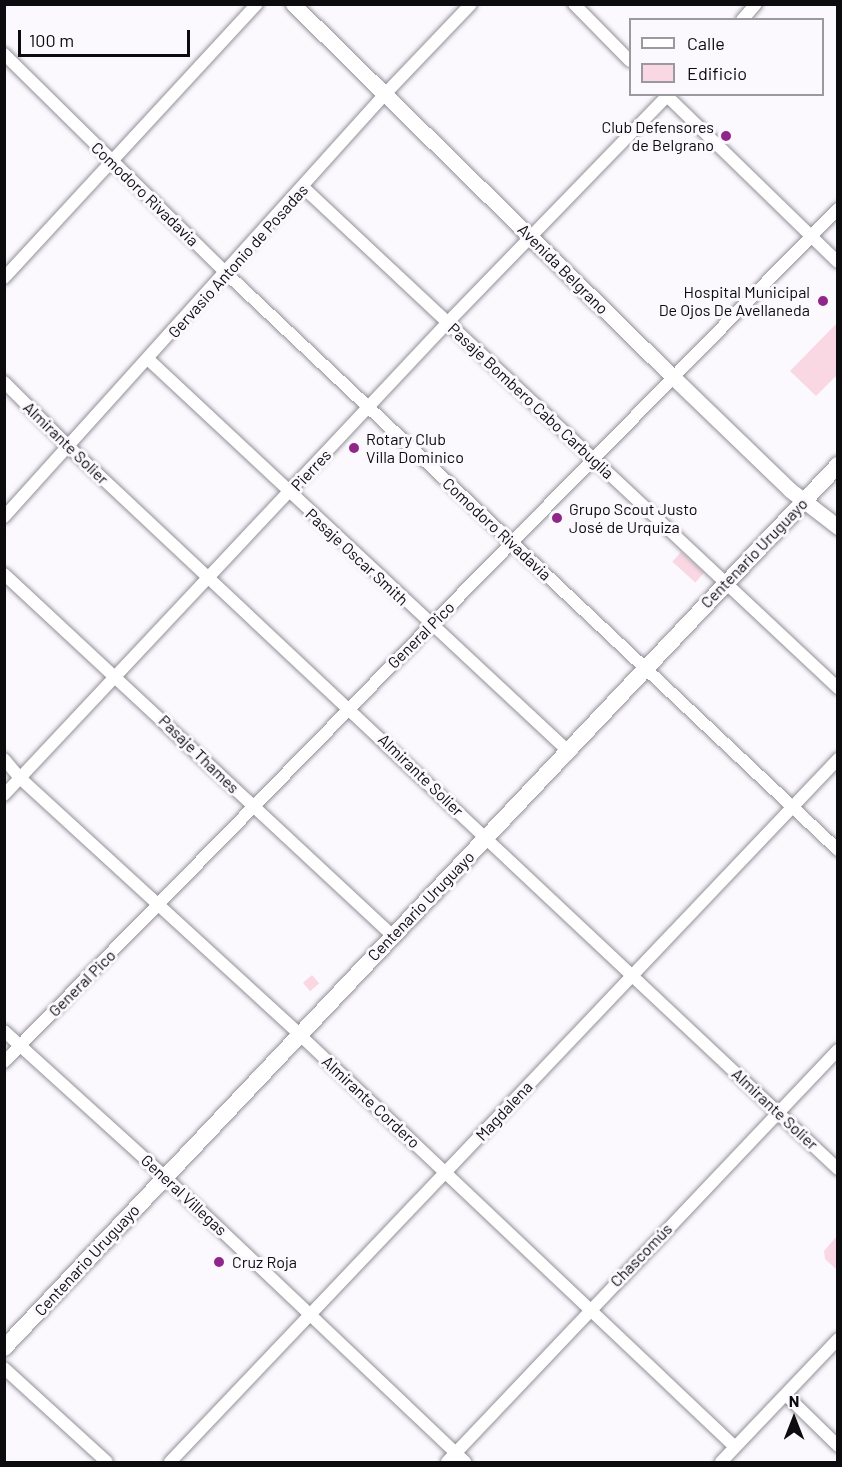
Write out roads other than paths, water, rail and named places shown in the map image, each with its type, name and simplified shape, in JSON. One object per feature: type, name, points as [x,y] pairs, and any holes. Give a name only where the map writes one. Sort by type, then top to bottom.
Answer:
[{"type":"main road","name":"Centenario Uruguayo","points":[[4,1348],[568,752],[725,581],[837,465]]},
{"type":"street","points":[[4,278],[257,4]]},
{"type":"street","name":"Avenida Belgrano","points":[[292,4],[673,377],[804,500],[837,527]]},
{"type":"street","name":"Gervasio Antonio de Posadas","points":[[4,517],[304,188],[385,94],[471,4]]},
{"type":"street","points":[[574,4],[629,60]]},
{"type":"street","points":[[744,18],[756,4]]},
{"type":"street","name":"Comodoro Rivadavia","points":[[4,54],[226,273],[837,850]]},
{"type":"street","name":"Pierres","points":[[4,795],[207,576],[290,493],[448,322],[666,96]]},
{"type":"street","points":[[668,96],[837,262]]},
{"type":"street","name":"Pasaje Bombero Cabo Carbuglia","points":[[304,188],[837,688]]},
{"type":"street","name":"General Pico","points":[[4,1062],[594,461],[837,208]]},
{"type":"street","name":"Pasaje Oscar Smith","points":[[149,360],[568,752]]},
{"type":"street","name":"Almirante Solier","points":[[4,382],[68,446],[350,707],[837,1169]]},
{"type":"street","name":"Pasaje Thames","points":[[4,574],[115,675],[392,936]]},
{"type":"street","name":"Almirante Cordero","points":[[4,759],[20,778],[300,1035],[735,1447]]},
{"type":"street","name":"Magdalena","points":[[170,1462],[837,759]]},
{"type":"street","name":"General Villegas","points":[[4,1031],[311,1314],[456,1460]]},
{"type":"street","name":"Chascomús","points":[[456,1460],[589,1308],[837,1050]]},
{"type":"street","points":[[721,1462],[837,1339]]},
{"type":"street","points":[[4,1368],[107,1462]]},
{"type":"street","points":[[786,1395],[837,1446]]},
{"type":"place","name":"Club Defensores de Belgrano","points":[[726,136]]},
{"type":"place","name":"Hospital Municipal De Ojos De Avellaneda","points":[[823,301]]},
{"type":"place","name":"Rotary Club Villa Dominico","points":[[354,448]]},
{"type":"place","name":"Grupo Scout Justo José de Urquiza","points":[[557,518]]},
{"type":"place","name":"Cruz Roja","points":[[219,1262]]}]
